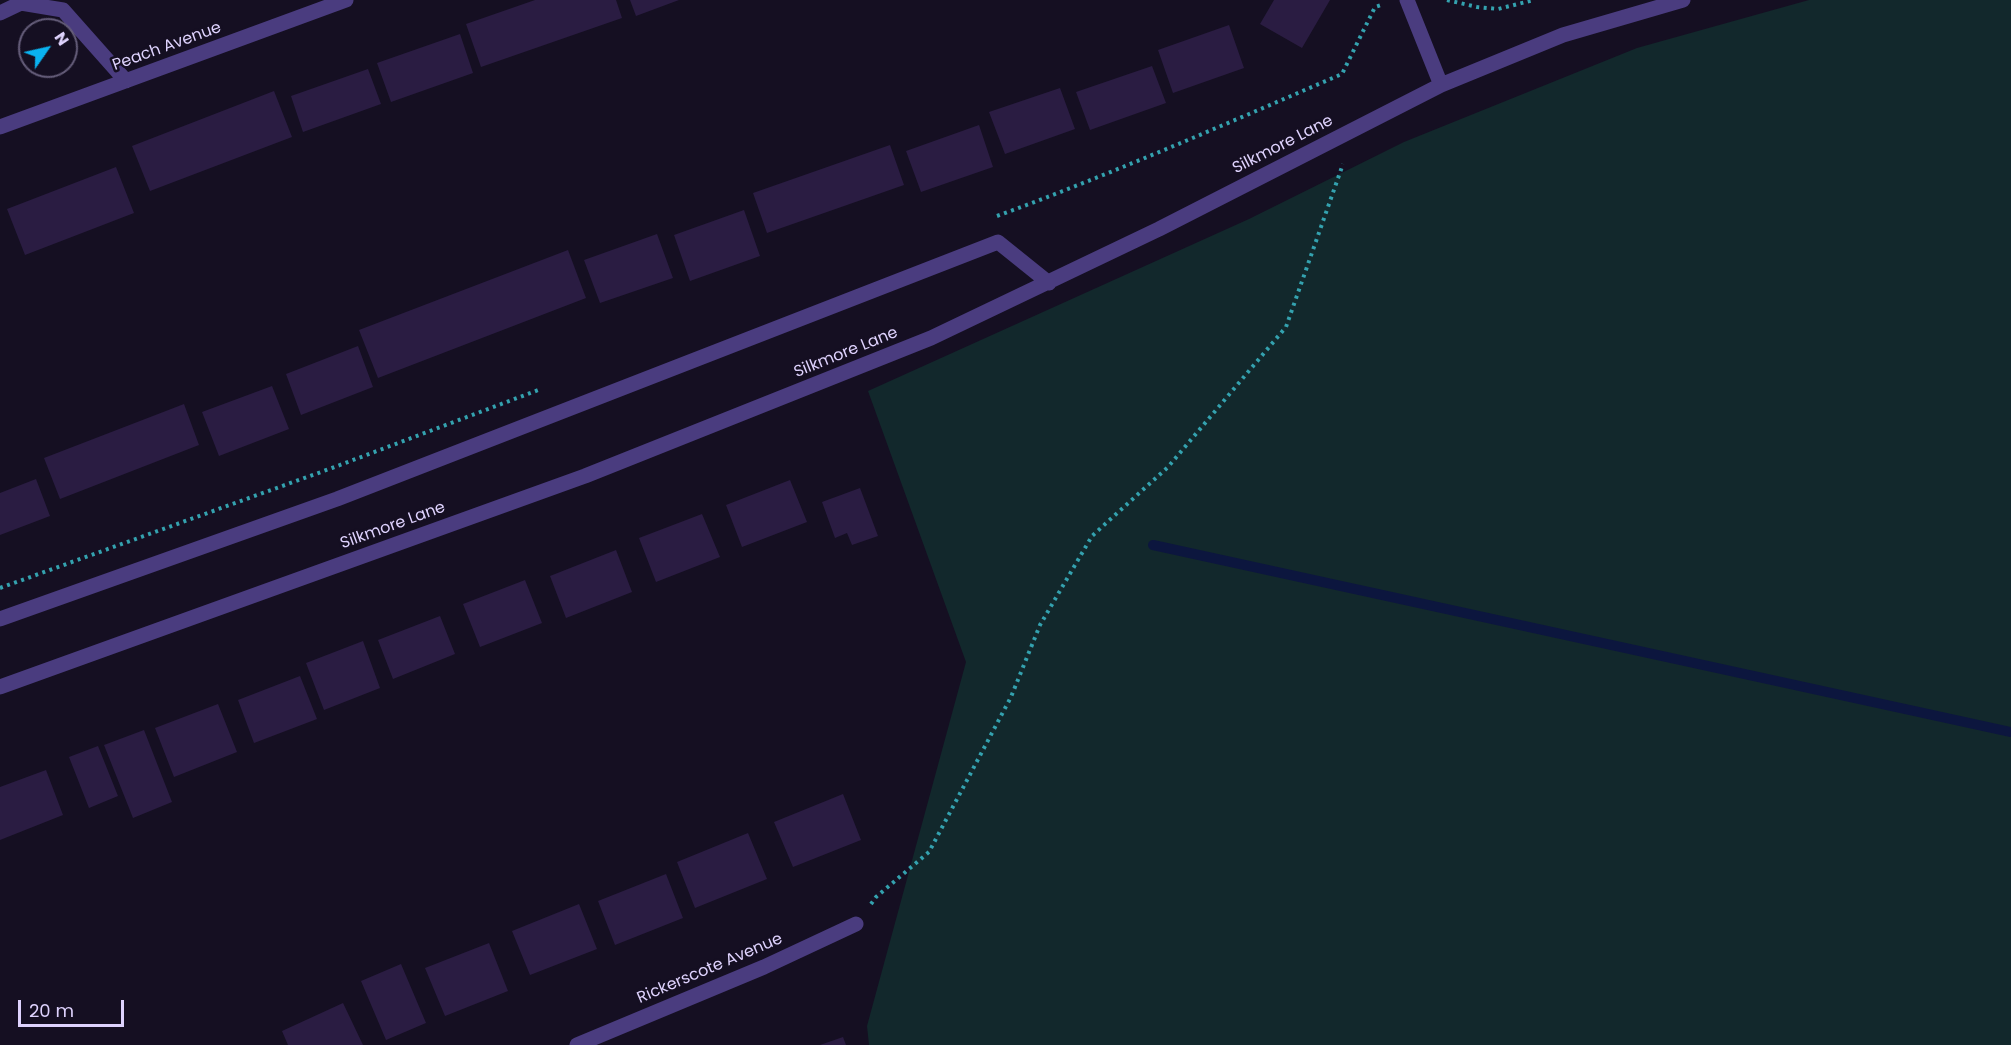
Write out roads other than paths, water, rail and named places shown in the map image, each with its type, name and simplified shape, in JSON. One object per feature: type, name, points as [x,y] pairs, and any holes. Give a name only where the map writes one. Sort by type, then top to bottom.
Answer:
[{"type":"street","name":"Peach Avenue","points":[[0,128],[346,0]]},
{"type":"street","points":[[1407,0],[1441,85]]},
{"type":"street","name":"Silkmore Lane","points":[[0,687],[585,476],[931,338],[1159,229],[1441,85],[1563,35],[1675,1]]},
{"type":"street","points":[[0,13],[21,3],[63,9],[126,81]]},
{"type":"street","points":[[0,619],[337,499],[998,242],[1049,283]]},
{"type":"street","name":"Rickerscote Avenue","points":[[577,1045],[764,966],[856,924]]},
{"type":"waterway","points":[[1153,545],[2011,732]]}]
